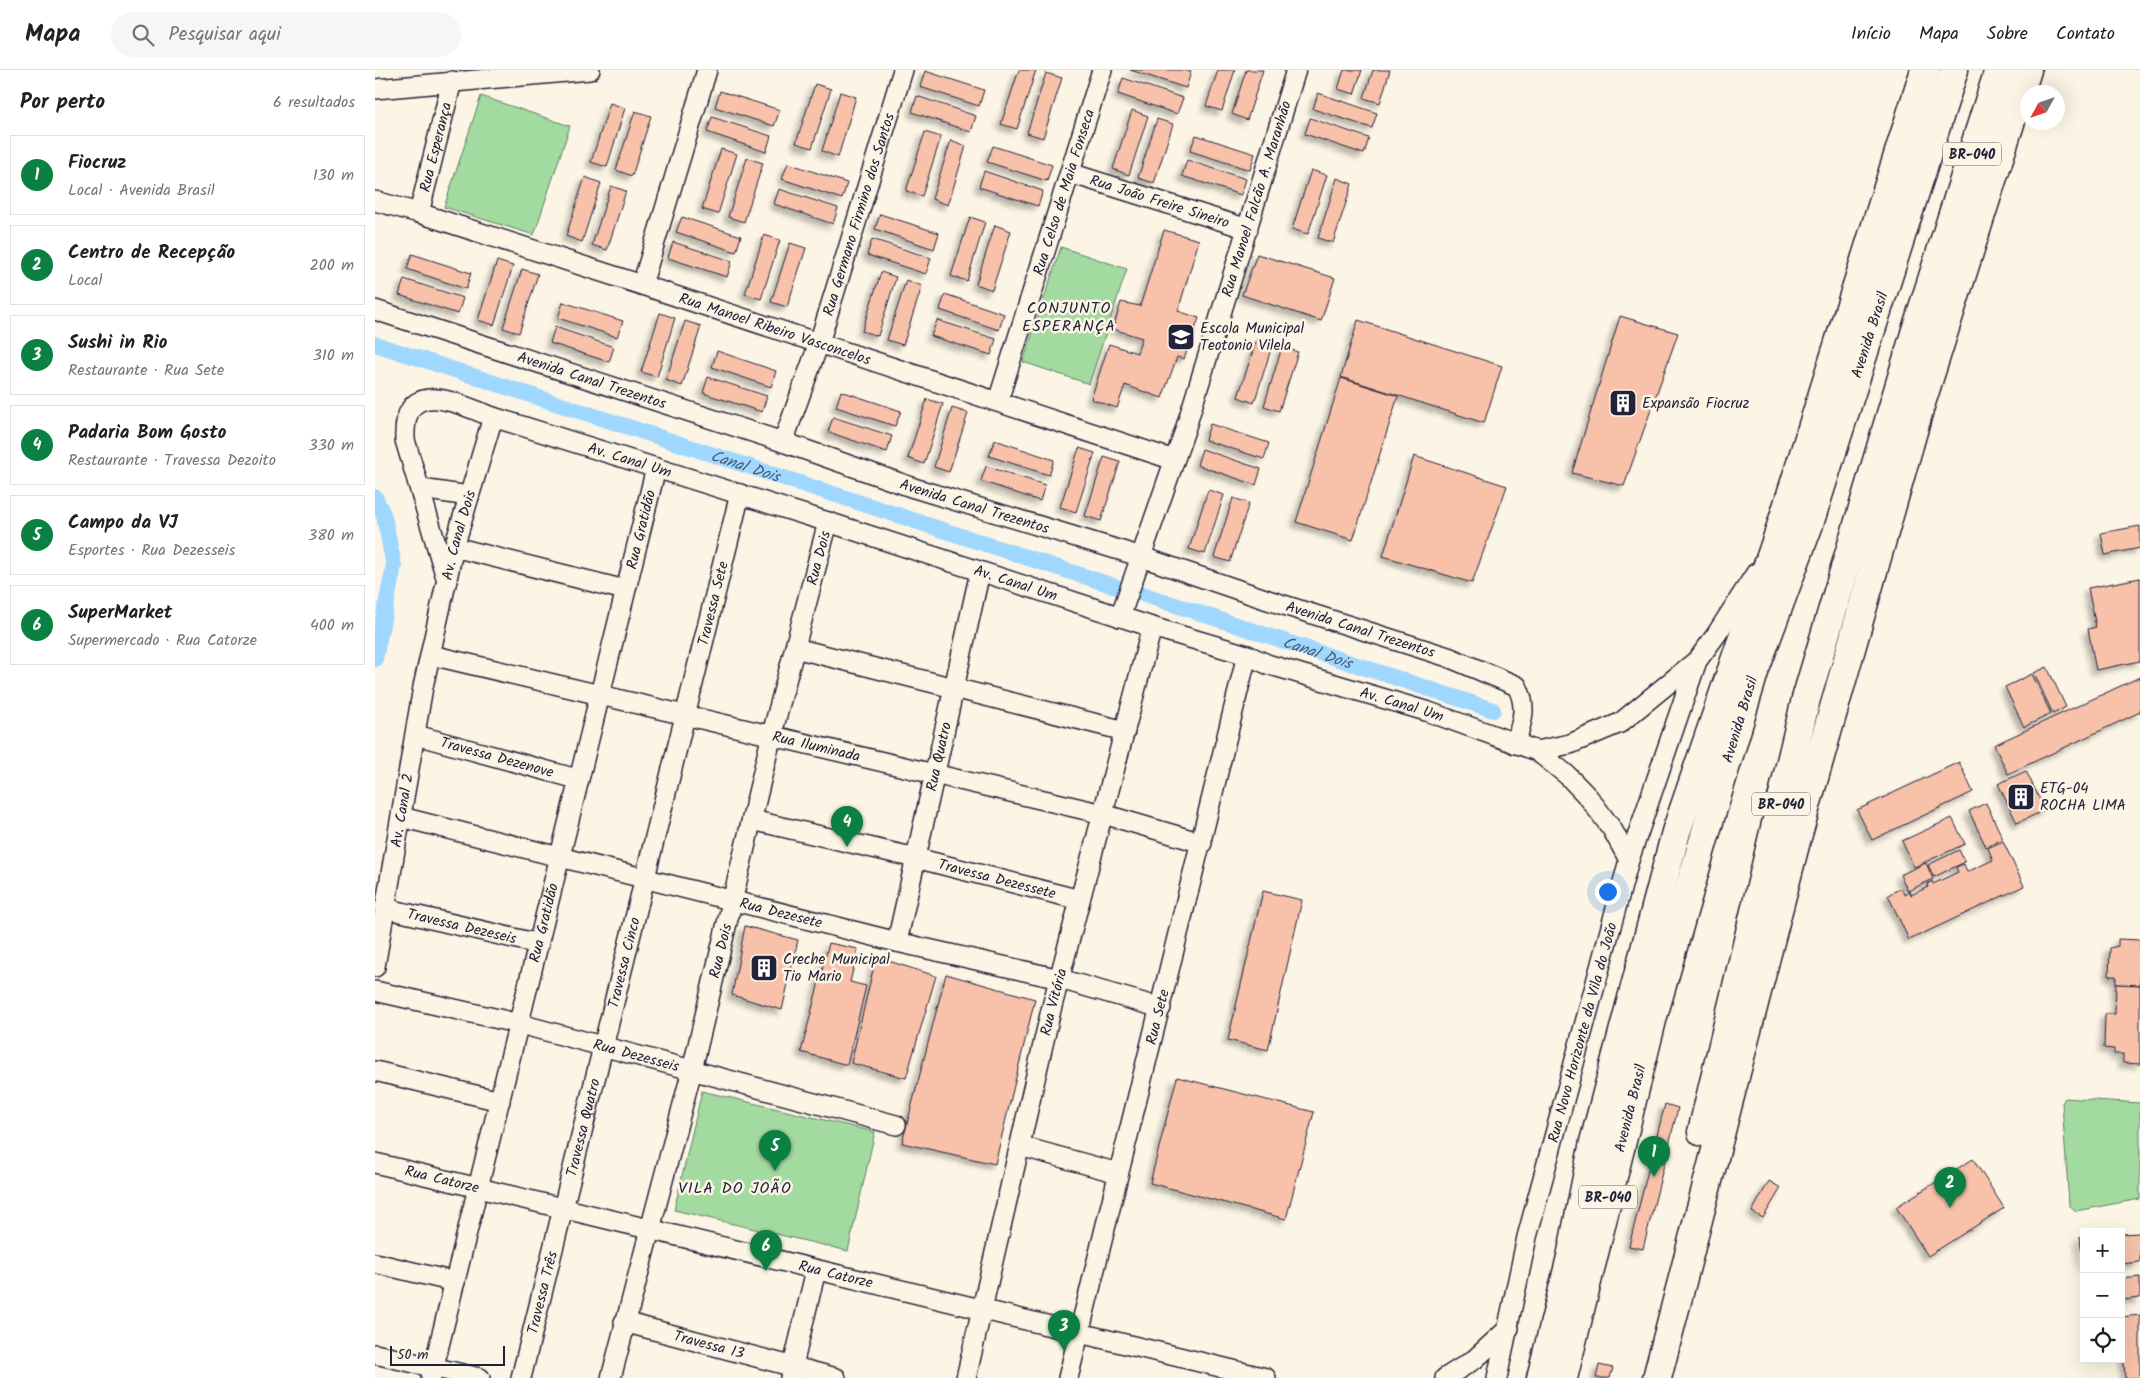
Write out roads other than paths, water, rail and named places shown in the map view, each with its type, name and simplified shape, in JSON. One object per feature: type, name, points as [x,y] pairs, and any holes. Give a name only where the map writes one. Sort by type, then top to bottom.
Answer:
[{"type":"highway","name":"Avenida Brasil","points":[[1541,1378],[1571,1257],[1594,1142],[1676,832],[1778,536],[1925,70]]},
{"type":"highway","name":"Avenida Brasil","points":[[1563,1378],[1653,1016],[1755,669],[1809,524],[1954,70]]},
{"type":"highway","name":"BR-040","points":[[1638,1378],[1690,1181],[1806,699],[1916,330],[1999,70]]},
{"type":"highway","points":[[1657,1378],[1796,841],[1921,403],[2027,70]]},
{"type":"highway","points":[[1594,1142],[1653,1016]]},
{"type":"street","points":[[375,89],[591,70]]},
{"type":"street","points":[[643,285],[707,70]]},
{"type":"street","name":"Rua Germano Firmino dos Santos","points":[[783,442],[819,343],[903,70]]},
{"type":"street","name":"Rua Celso de Maia Fonseca","points":[[998,401],[1103,70]]},
{"type":"street","name":"Rua Manoel Falcão A. Maranhão","points":[[1120,617],[1174,460],[1297,70]]},
{"type":"street","name":"Rua Esperança","points":[[419,213],[453,82]]},
{"type":"street","name":"Rua João Freire Sineiro","points":[[1070,173],[1248,229]]},
{"type":"street","name":"Rua Manoel Ribeiro Vasconcelos","points":[[375,201],[419,213],[643,285],[1174,460]]},
{"type":"street","name":"Avenida Canal Trezentos","points":[[375,310],[783,442],[914,488],[1142,556],[1268,600],[1448,657],[1507,680],[1517,686],[1523,698],[1525,713],[1515,744]]},
{"type":"street","name":"Av. Canal Um","points":[[421,489],[405,440],[404,426],[410,407],[416,402],[431,399],[443,400],[1120,617],[1247,655],[1267,664],[1429,712],[1537,751]]},
{"type":"street","name":"Av. Canal Dois","points":[[431,655],[455,547],[493,417]]},
{"type":"street","name":"Rua Gratidão","points":[[432,1372],[520,1024],[577,779],[656,468]]},
{"type":"street","points":[[447,581],[421,489],[469,496]]},
{"type":"street","name":"Travessa Sete","points":[[644,879],[740,494]]},
{"type":"street","name":"Rua Dois","points":[[611,1378],[624,1322],[693,1070],[772,734],[828,522]]},
{"type":"street","name":"Rua Novo Horizonte da Vila do João","points":[[1497,1378],[1527,1237],[1629,860],[1697,661],[1741,598],[1778,536]]},
{"type":"street","points":[[455,547],[625,590]]},
{"type":"street","name":"Rua Quatro","points":[[897,942],[980,572]]},
{"type":"street","name":"Rua Vitória","points":[[966,1378],[1059,979],[1152,627]]},
{"type":"street","points":[[795,648],[1125,730]]},
{"type":"street","name":"Rua Iluminada","points":[[431,655],[772,734],[935,776],[1103,814],[1201,843]]},
{"type":"street","name":"Av. Canal 2","points":[[375,967],[384,908],[431,655]]},
{"type":"street","name":"Rua Sete","points":[[1068,1378],[1247,655]]},
{"type":"street","points":[[1537,751],[1571,744],[1620,723],[1697,661]]},
{"type":"street","name":"Travessa Dezenove","points":[[416,736],[577,779]]},
{"type":"street","points":[[1537,751],[1567,775],[1589,798],[1611,829],[1629,860]]},
{"type":"street","name":"Rua Dezesete","points":[[401,817],[644,879],[733,899],[897,942],[1059,979],[1161,1008]]},
{"type":"street","name":"Travessa Dezessete","points":[[752,820],[916,858],[1080,900]]},
{"type":"street","name":"Travessa Cinco","points":[[601,1046],[644,879]]},
{"type":"street","name":"Travessa Dezeseis","points":[[384,908],[539,944]]},
{"type":"street","name":"Rua Dezesseis","points":[[375,990],[520,1024],[896,1125]]},
{"type":"street","name":"Travessa Quatro","points":[[564,1209],[601,1046]]},
{"type":"street","points":[[375,1071],[499,1101]]},
{"type":"street","points":[[1020,1146],[1119,1172]]},
{"type":"street","name":"Rua Catorze","points":[[375,1163],[1266,1378]]},
{"type":"street","name":"Travessa Três","points":[[521,1378],[564,1209]]},
{"type":"street","points":[[375,1263],[455,1282]]},
{"type":"street","points":[[791,1373],[816,1270]]},
{"type":"street","name":"Travessa 13","points":[[624,1322],[791,1373],[836,1378]]},
{"type":"street","points":[[1445,1378],[1475,1358],[1509,1328]]},
{"type":"street","points":[[375,1354],[432,1372],[480,1378]]},
{"type":"waterway","name":"Canal Dois","points":[[375,344],[1117,587]]},
{"type":"waterway","points":[[375,497],[384,516],[394,566],[375,659]]},
{"type":"waterway","name":"Canal Dois","points":[[1142,594],[1493,710]]},
{"type":"place","name":"Escola Municipal Teotonio Vilela","points":[[1181,337]]},
{"type":"place","name":"Expansão Fiocruz","points":[[1623,403]]},
{"type":"place","name":"ETG-04 ROCHA LIMA","points":[[2021,797]]},
{"type":"place","name":"Padaria Bom Gosto","points":[[847,847]]},
{"type":"place","name":"Creche Municipal Tio Mario","points":[[764,968]]},
{"type":"place","name":"Campo da VJ","points":[[775,1171]]},
{"type":"place","name":"Fiocruz","points":[[1654,1177]]},
{"type":"place","name":"Centro de Recepção","points":[[1950,1208]]},
{"type":"place","name":"SuperMarket","points":[[766,1271]]},
{"type":"place","name":"Sushi in Rio","points":[[1064,1351]]},
{"type":"district","name":"CONJUNTO ESPERANÇA","points":[[1069,316]]},
{"type":"district","name":"VILA DO JOÃO","points":[[735,1187]]}]
